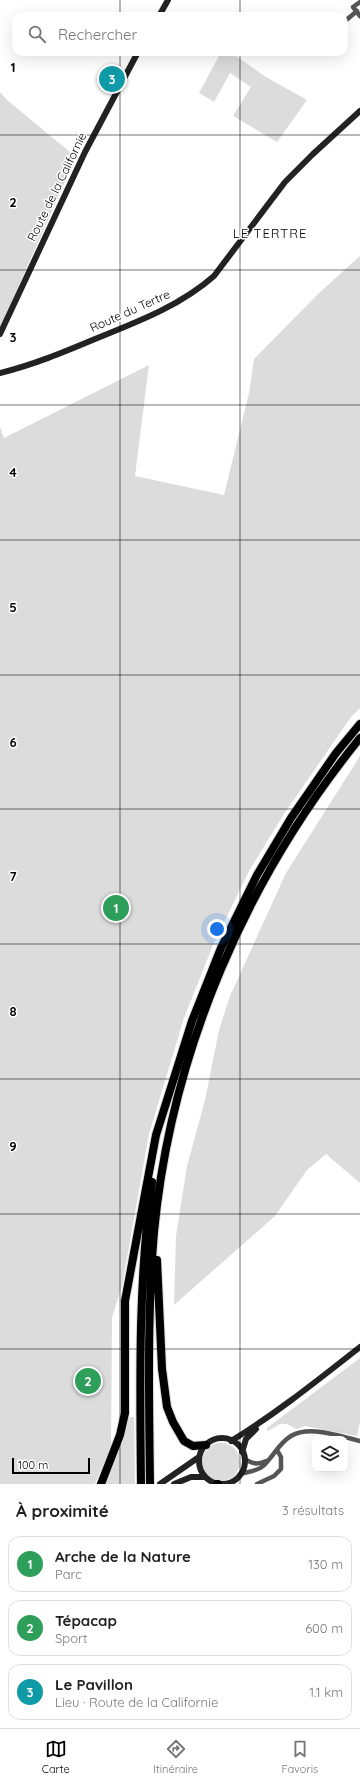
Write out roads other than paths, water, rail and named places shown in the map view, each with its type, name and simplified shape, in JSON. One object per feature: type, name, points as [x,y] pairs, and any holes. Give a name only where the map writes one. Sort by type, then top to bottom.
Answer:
[{"type":"highway","points":[[101,1484],[120,1435],[125,1414],[125,1301],[156,1135],[192,1021],[220,948],[257,875],[290,818],[336,753],[360,724]]},
{"type":"highway","points":[[150,1484],[150,1299],[156,1212],[167,1148],[185,1073],[202,1019],[228,952],[263,882],[294,829],[322,787],[360,738]]},
{"type":"highway","points":[[141,1484],[141,1299],[145,1232],[156,1159],[172,1088]]},
{"type":"highway","points":[[156,1212],[159,1234],[158,1285],[164,1398],[169,1415],[184,1441],[193,1446],[206,1445]]},
{"type":"street","points":[[161,12],[168,0]]},
{"type":"street","points":[[348,20],[358,14],[353,7],[360,2]]},
{"type":"street","name":"Route de la Californie","points":[[0,334],[82,158],[136,56]]},
{"type":"street","name":"Route du Tertre","points":[[0,373],[55,356],[131,324],[163,310],[202,286],[214,276],[286,182],[313,154],[360,111]]},
{"type":"street","points":[[231,1441],[264,1421],[360,1347]]},
{"type":"street","points":[[242,1452],[246,1439],[264,1421]]},
{"type":"street","points":[[240,1474],[260,1468],[287,1439],[303,1432],[319,1432],[360,1441]]},
{"type":"street","points":[[160,1484],[199,1457],[206,1445],[218,1439],[231,1441],[242,1452],[244,1458],[243,1469],[240,1474],[230,1482],[217,1484],[205,1477],[191,1477],[174,1484]]},
{"type":"street","points":[[256,1484],[274,1476],[281,1469],[281,1457],[277,1450]]},
{"type":"street","points":[[199,1457],[200,1468],[205,1477]]},
{"type":"street","points":[[244,1458],[252,1463],[260,1464],[268,1460]]},
{"type":"place","name":"Le Pavillon","points":[[112,79]]},
{"type":"place","name":"Arche de la Nature","points":[[116,908]]},
{"type":"place","name":"Tépacap","points":[[88,1381]]},
{"type":"district","name":"LE TERTRE","points":[[270,233]]}]
